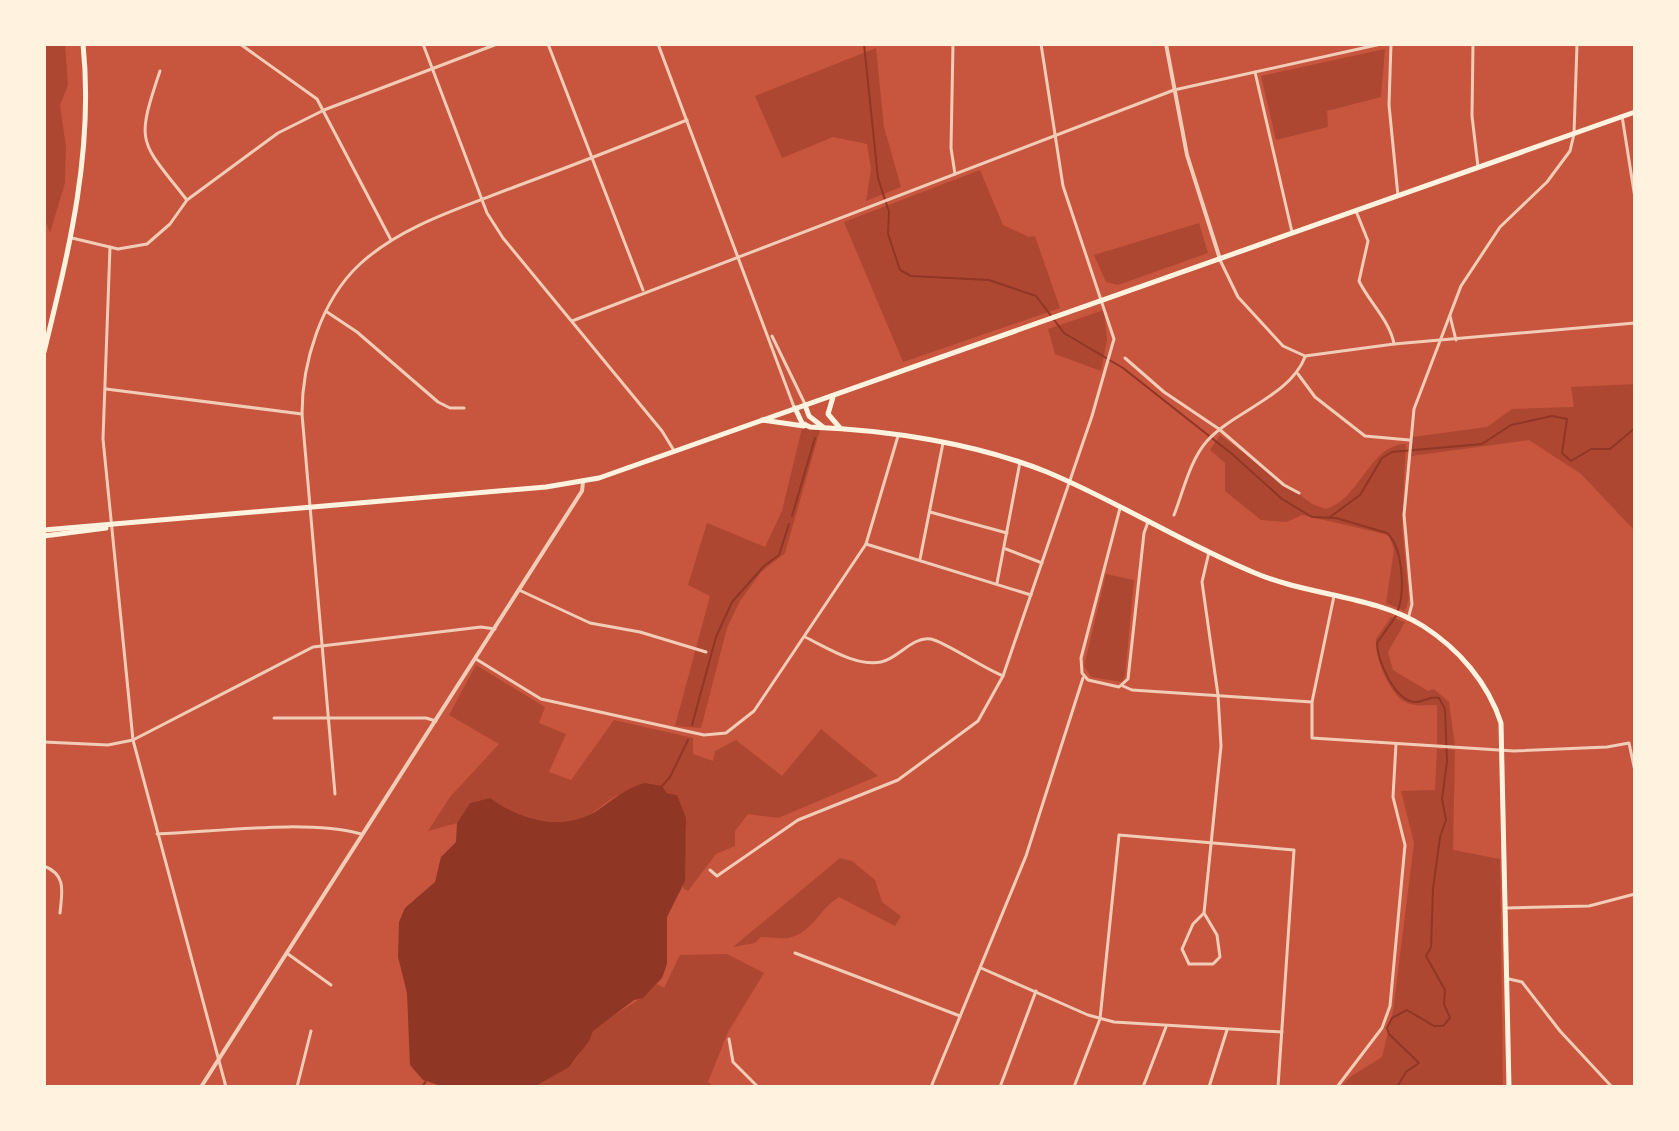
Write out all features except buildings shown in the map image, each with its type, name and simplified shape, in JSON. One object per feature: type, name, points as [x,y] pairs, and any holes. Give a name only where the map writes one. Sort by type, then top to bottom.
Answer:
[{"type":"main road","points":[[44,352],[72,238],[85,129],[83,44]]},
{"type":"main road","points":[[44,533],[98,531],[112,526],[583,482],[675,453],[805,404],[1635,112]]},
{"type":"main road","points":[[835,394],[828,414],[841,429]]},
{"type":"main road","points":[[805,404],[809,416],[824,427]]},
{"type":"main road","points":[[795,408],[802,423],[810,427]]},
{"type":"main road","points":[[761,420],[943,443],[1020,462],[1274,580],[1406,617],[1444,642],[1483,683],[1501,723],[1509,1087]]},
{"type":"street","points":[[240,44],[313,94],[391,240]]},
{"type":"street","points":[[423,44],[481,200],[503,238],[662,431],[675,453]]},
{"type":"street","points":[[72,238],[129,248],[153,241],[187,200],[258,145],[324,110],[497,44]]},
{"type":"street","points":[[548,44],[643,292]]},
{"type":"street","points":[[658,44],[795,408]]},
{"type":"street","points":[[953,44],[951,148],[955,174]]},
{"type":"street","points":[[710,870],[717,876],[798,820],[898,780],[978,721],[1003,676],[1112,353],[1112,324],[1065,194],[1041,44]]},
{"type":"street","points":[[1166,44],[1191,173],[1220,260],[1238,297],[1283,346],[1305,356],[1394,344],[1635,323]]},
{"type":"street","points":[[572,321],[739,254],[1174,90],[1381,44]]},
{"type":"street","points":[[1391,44],[1389,105],[1398,196]]},
{"type":"street","points":[[1473,44],[1472,116],[1478,167]]},
{"type":"street","points":[[1406,617],[1412,604],[1405,530],[1408,456],[1414,409],[1461,286],[1491,238],[1558,169],[1570,151],[1574,134],[1577,44]]},
{"type":"street","points":[[160,71],[147,109],[143,138],[148,150],[187,200]]},
{"type":"street","points":[[1255,72],[1292,234]]},
{"type":"street","points":[[1622,116],[1635,198]]},
{"type":"street","points":[[335,794],[325,643],[302,414],[309,361],[327,312],[358,266],[391,240],[481,200],[687,120]]},
{"type":"street","points":[[1356,211],[1368,241],[1359,281],[1380,318],[1391,329],[1394,344]]},
{"type":"street","points":[[110,247],[103,439],[133,740],[226,1087]]},
{"type":"street","points":[[327,312],[357,332],[438,402],[450,408],[464,408]]},
{"type":"street","points":[[1450,315],[1456,340]]},
{"type":"street","points":[[768,330],[805,404]]},
{"type":"street","points":[[1174,515],[1205,443],[1218,430],[1297,373],[1305,356]]},
{"type":"street","points":[[1125,358],[1164,392],[1218,430],[1284,485],[1299,493]]},
{"type":"street","points":[[1297,373],[1315,397],[1365,436],[1409,443]]},
{"type":"street","points":[[106,389],[302,414]]},
{"type":"street","points":[[476,659],[541,699],[710,736],[734,729],[754,711],[866,544],[898,436]]},
{"type":"street","points":[[920,559],[943,443]]},
{"type":"street","points":[[997,583],[1006,549],[1020,462]]},
{"type":"street","points":[[201,1087],[495,629],[582,491],[583,482]]},
{"type":"street","points":[[931,1087],[1027,852],[1083,678],[1082,653],[1120,508]]},
{"type":"street","points":[[930,512],[1007,533]]},
{"type":"street","points":[[1123,686],[1129,674],[1144,533],[1148,522]]},
{"type":"street","points":[[866,544],[1031,595]]},
{"type":"street","points":[[1006,549],[1042,563]]},
{"type":"street","points":[[1204,913],[1196,919],[1186,937],[1183,956],[1189,964],[1213,964],[1220,957],[1217,935],[1204,913],[1220,753],[1218,695],[1202,582],[1209,552]]},
{"type":"street","points":[[519,590],[590,623],[640,632],[706,652]]},
{"type":"street","points":[[1334,596],[1312,702],[1312,738],[1504,751],[1607,747],[1629,743],[1635,771]]},
{"type":"street","points":[[44,742],[108,745],[133,740],[325,643],[481,627],[495,629]]},
{"type":"street","points":[[805,637],[858,660],[876,663],[923,639],[933,640],[974,664],[1003,676]]},
{"type":"street","points":[[1083,678],[1132,690],[1312,702]]},
{"type":"street","points":[[274,718],[436,721]]},
{"type":"street","points":[[1337,1087],[1382,1028],[1390,1006],[1405,845],[1393,797],[1396,744]]},
{"type":"street","points":[[157,834],[281,829],[347,830],[363,835]]},
{"type":"street","points":[[1074,1087],[1100,1019],[1119,835],[1294,850],[1278,1087]]},
{"type":"street","points":[[44,866],[55,871],[63,885],[60,913]]},
{"type":"street","points":[[1507,908],[1589,906],[1635,894]]},
{"type":"street","points":[[795,953],[960,1016]]},
{"type":"street","points":[[288,954],[331,985]]},
{"type":"street","points":[[981,968],[1100,1019],[1282,1032]]},
{"type":"street","points":[[1509,979],[1522,982],[1560,1031],[1612,1087]]},
{"type":"street","points":[[1000,1087],[1036,991]]},
{"type":"street","points":[[1143,1087],[1167,1026]]},
{"type":"street","points":[[1209,1087],[1227,1030]]},
{"type":"street","points":[[297,1087],[311,1031]]},
{"type":"street","points":[[729,1039],[733,1062],[758,1087]]},
{"type":"shaded area","points":[[44,44],[65,44],[68,85],[60,105],[66,147],[65,183],[50,233],[44,217]]},
{"type":"shaded area","points":[[876,48],[884,127],[901,187],[866,201],[871,169],[867,144],[833,137],[782,158],[755,96]]},
{"type":"shaded area","points":[[1385,49],[1381,97],[1327,111],[1328,127],[1276,140],[1261,76]]},
{"type":"shaded area","points":[[980,170],[1003,225],[1029,237],[1035,236],[1060,308],[903,362],[844,222]]},
{"type":"shaded area","points":[[1199,223],[1208,253],[1118,285],[1106,282],[1094,255]]},
{"type":"shaded area","points":[[1104,310],[1107,340],[1101,371],[1055,354],[1048,329]]},
{"type":"shaded area","points":[[1635,384],[1635,531],[1581,474],[1529,440],[1411,456],[1412,437],[1487,427],[1512,409],[1574,407],[1571,387]]},
{"type":"shaded area","points":[[802,428],[820,430],[785,553],[761,572],[740,601],[727,628],[701,728],[675,726],[710,596],[688,585],[707,523],[765,547],[782,511]]},
{"type":"shaded area","points":[[1220,435],[1312,504],[1326,509],[1348,495],[1383,453],[1394,446],[1406,444],[1402,526],[1409,598],[1405,611],[1386,603],[1394,550],[1389,535],[1302,515],[1287,522],[1261,520],[1225,491],[1225,463],[1210,450]]},
{"type":"shaded area","points":[[1106,574],[1134,580],[1122,682],[1091,677],[1084,666]]},
{"type":"shaded area","points":[[1391,617],[1405,622],[1388,652],[1393,670],[1428,691],[1434,689],[1449,702],[1455,746],[1437,744],[1437,705],[1405,702],[1388,683],[1377,654],[1376,639]]},
{"type":"shaded area","points":[[476,665],[545,707],[539,723],[566,734],[549,772],[571,780],[614,720],[693,738],[693,754],[713,761],[715,751],[736,740],[782,776],[821,729],[878,776],[778,818],[748,814],[735,831],[735,846],[716,854],[688,891],[683,888],[686,827],[677,795],[667,793],[662,786],[619,795],[583,818],[559,823],[523,816],[490,798],[470,803],[457,823],[428,831],[450,797],[499,744],[449,715]]},
{"type":"shaded area","points":[[1437,749],[1455,750],[1453,850],[1500,859],[1503,1087],[1341,1087],[1350,1077],[1382,1057],[1393,1011],[1414,843],[1401,791],[1435,790]]},
{"type":"shaded area","points":[[645,783],[662,786],[667,793],[677,795],[686,818],[685,881],[667,917],[667,964],[662,978],[643,998],[634,1000],[593,1031],[569,1067],[534,1087],[444,1087],[423,1080],[410,1065],[407,993],[398,957],[399,922],[405,908],[435,882],[441,857],[456,842],[457,823],[470,803],[490,798],[531,818],[559,822],[587,816],[627,790]]},
{"type":"shaded area","points":[[840,858],[852,861],[875,880],[882,902],[901,916],[895,926],[839,897],[797,935],[761,937],[755,943],[733,947]]},
{"type":"shaded area","points":[[727,954],[764,973],[728,1032],[708,1082],[715,1087],[534,1087],[571,1064],[596,1028],[657,984],[664,988],[680,955]]},
{"type":"waterway","points":[[864,44],[878,178],[889,212],[888,234],[900,270],[911,276],[989,280],[1036,296],[1064,333],[1123,368],[1232,454],[1282,499],[1312,517],[1336,518],[1387,533],[1396,549],[1401,570],[1398,610]]},
{"type":"waterway","points":[[1330,517],[1360,495],[1382,458],[1392,452],[1482,444],[1511,425],[1552,416],[1567,419],[1562,453],[1571,461],[1591,449],[1610,449],[1635,428]]},
{"type":"waterway","points":[[792,516],[815,438]]},
{"type":"waterway","points":[[692,725],[716,637],[732,602],[764,566],[779,555],[789,524]]},
{"type":"waterway","points":[[1396,616],[1377,643],[1388,678],[1407,699],[1418,702],[1439,698],[1445,709],[1447,762],[1442,799],[1446,820],[1440,837],[1433,889],[1431,947],[1426,956],[1445,990],[1444,1004],[1450,1018],[1443,1026],[1434,1026],[1407,1010],[1392,1018],[1387,1028],[1389,1034],[1419,1063],[1406,1072],[1397,1087]]},
{"type":"waterway","points":[[662,786],[670,777],[688,740]]},
{"type":"waterway","points":[[422,1087],[426,1081]]}]
